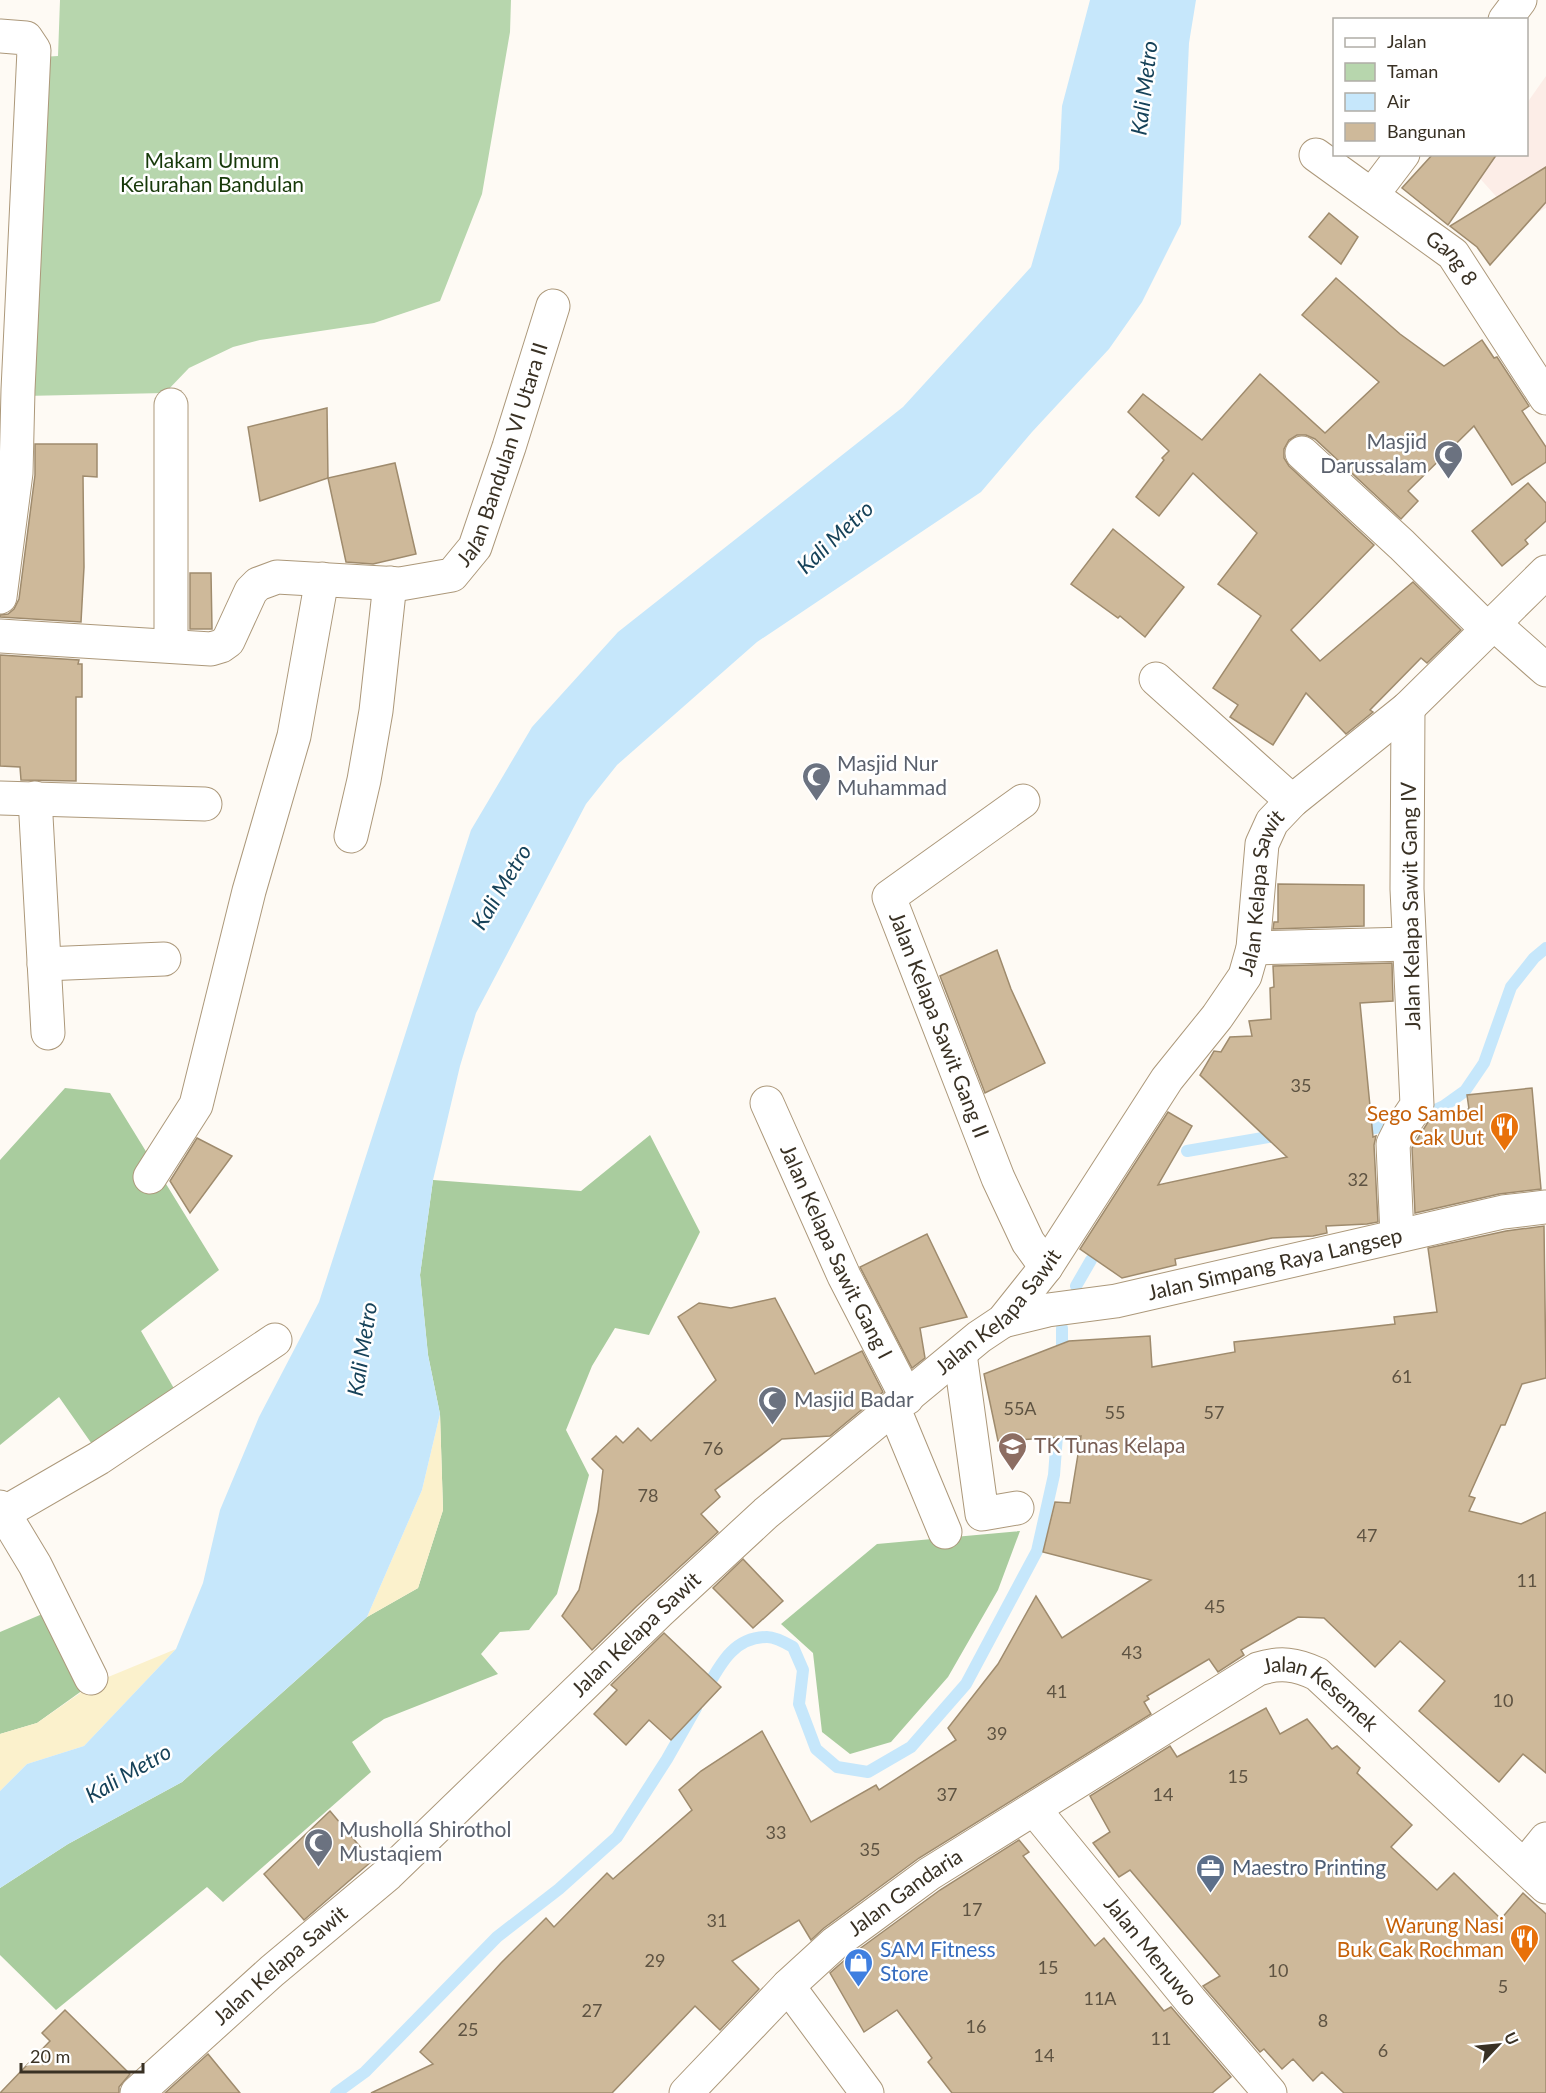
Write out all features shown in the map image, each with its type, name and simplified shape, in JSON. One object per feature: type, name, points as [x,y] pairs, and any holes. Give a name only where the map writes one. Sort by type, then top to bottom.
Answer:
[{"type":"street","points":[[1506,18],[1520,0]]},
{"type":"street","points":[[0,36],[26,38],[34,50],[16,473],[0,597]]},
{"type":"street","name":"Gang 8","points":[[1316,155],[1446,249],[1457,260],[1546,398]]},
{"type":"street","points":[[1372,195],[1401,156]]},
{"type":"street","name":"Jalan Bandulan VI Utara II","points":[[0,636],[211,649],[228,641],[251,591],[258,584],[277,577],[400,584],[452,575],[476,547],[553,306]]},
{"type":"street","points":[[171,405],[171,645]]},
{"type":"street","points":[[1302,453],[1491,627],[1546,670]]},
{"type":"street","name":"Jalan Kelapa Sawit","points":[[137,2093],[272,1971],[388,1874],[659,1612],[766,1513],[901,1404],[979,1337],[1002,1321],[1046,1267],[1167,1079],[1239,987],[1250,963],[1253,948],[1262,844],[1272,822],[1292,801],[1408,708],[1546,572]]},
{"type":"street","points":[[150,1177],[196,1105],[249,891],[294,736],[322,579]]},
{"type":"street","points":[[351,836],[376,711],[390,583]]},
{"type":"street","points":[[1156,680],[1292,801]]},
{"type":"street","name":"Jalan Kelapa Sawit Gang IV","points":[[1398,1236],[1394,1144],[1409,1117],[1408,708]]},
{"type":"street","points":[[0,798],[205,804]]},
{"type":"street","points":[[35,798],[48,1033]]},
{"type":"street","name":"Jalan Kelapa Sawit Gang II","points":[[1023,801],[889,897],[998,1178],[1028,1242],[1046,1267]]},
{"type":"street","points":[[1253,948],[1409,944]]},
{"type":"street","points":[[44,964],[164,959]]},
{"type":"street","name":"Jalan Kelapa Sawit Gang I","points":[[767,1103],[901,1404],[945,1532]]},
{"type":"street","name":"Jalan Simpang Raya Langsep","points":[[1002,1321],[1048,1310],[1116,1301],[1503,1212],[1546,1207]]},
{"type":"street","points":[[91,1678],[35,1565],[2,1510],[99,1458],[275,1340]]},
{"type":"street","points":[[960,1354],[982,1514],[1017,1508]]},
{"type":"street","name":"Jalan Kesemek","points":[[1034,1809],[1258,1669],[1287,1664],[1301,1666],[1317,1674],[1535,1876]]},
{"type":"street","name":"Jalan Gandaria","points":[[686,2093],[788,1986],[835,1943],[929,1874],[1034,1809]]},
{"type":"street","name":"Jalan Menuwo","points":[[1034,1809],[1191,2001],[1270,2093]]},
{"type":"street","points":[[1535,1876],[1546,1839]]},
{"type":"street","points":[[788,1986],[867,2093]]},
{"type":"shaded area","points":[[1546,76],[1546,208],[1519,222],[1476,174],[1488,156],[1528,156],[1528,102]]},
{"type":"green space","name":"Makam Umum Kelurahan Bandulan","points":[[60,0],[511,0],[510,32],[482,194],[440,301],[374,323],[260,340],[233,347],[189,368],[165,393],[24,396],[41,57],[58,56]]},
{"type":"green space","points":[[65,1088],[110,1093],[219,1270],[141,1331],[176,1392],[94,1447],[59,1397],[0,1445],[0,1160]]},
{"type":"green space","points":[[650,1135],[700,1232],[649,1335],[615,1328],[592,1366],[566,1430],[589,1475],[557,1594],[529,1630],[500,1632],[481,1654],[498,1674],[384,1719],[352,1742],[371,1772],[223,1902],[207,1887],[56,2010],[0,1955],[0,1888],[68,1844],[182,1782],[367,1617],[418,1588],[443,1510],[440,1414],[428,1355],[420,1275],[433,1180],[581,1191]]},
{"type":"green space","points":[[1020,1531],[998,1590],[948,1677],[891,1742],[850,1754],[822,1732],[813,1653],[781,1624],[877,1544]]},
{"type":"green space","points":[[47,1612],[83,1690],[37,1723],[0,1734],[0,1632]]},
{"type":"sand","points":[[440,1414],[443,1510],[418,1588],[367,1617],[422,1490]]},
{"type":"sand","points":[[176,1649],[84,1746],[27,1764],[0,1791],[0,1734],[37,1723],[96,1682]]},
{"type":"water","name":"Kali Metro","points":[[1090,0],[1196,0],[1189,43],[1181,224],[1142,302],[1109,349],[1032,432],[981,492],[757,642],[617,765],[586,804],[476,1013],[460,1066],[433,1180],[420,1275],[428,1355],[440,1414],[422,1490],[367,1617],[182,1782],[68,1844],[0,1888],[0,1791],[27,1764],[84,1746],[176,1649],[203,1583],[220,1510],[259,1417],[319,1302],[471,830],[532,727],[618,632],[903,407],[1031,267],[1059,169],[1062,106]]},
{"type":"building","points":[[1431,156],[1496,156],[1448,225],[1402,188]]},
{"type":"building","points":[[1546,167],[1546,202],[1490,265],[1477,247],[1450,226]]},
{"type":"building","points":[[1329,213],[1358,237],[1341,264],[1309,237]]},
{"type":"building","points":[[1336,278],[1400,334],[1444,366],[1482,340],[1494,358],[1497,357],[1529,406],[1522,411],[1546,447],[1546,462],[1512,485],[1474,426],[1408,491],[1418,501],[1401,519],[1315,439],[1306,435],[1297,435],[1289,440],[1284,449],[1284,458],[1289,466],[1374,545],[1291,630],[1320,661],[1413,582],[1461,630],[1427,663],[1421,658],[1370,710],[1373,712],[1346,734],[1306,693],[1273,745],[1230,717],[1238,705],[1213,688],[1261,616],[1218,584],[1257,533],[1193,473],[1159,516],[1136,497],[1169,451],[1128,412],[1143,394],[1202,440],[1260,374],[1325,433],[1379,382],[1302,315]]},
{"type":"building","points":[[327,408],[328,478],[260,501],[248,427]]},
{"type":"building","points":[[35,444],[97,444],[97,477],[83,476],[84,567],[81,622],[0,617],[14,609],[19,599],[35,475]]},
{"type":"building","points":[[395,463],[416,554],[373,564],[346,562],[328,478]]},
{"type":"building","points":[[1528,483],[1546,503],[1546,521],[1525,540],[1528,544],[1502,566],[1472,531]]},
{"type":"building","points":[[1113,529],[1184,587],[1145,637],[1120,616],[1118,618],[1071,584]]},
{"type":"building","points":[[190,573],[211,573],[212,629],[190,629]]},
{"type":"building","points":[[0,655],[79,660],[78,664],[82,664],[82,697],[76,697],[76,781],[21,780],[20,767],[0,766]]},
{"type":"building","points":[[1278,884],[1364,885],[1364,926],[1273,929],[1274,922],[1278,922]]},
{"type":"building","points":[[997,950],[1011,989],[1045,1063],[985,1093],[940,976]]},
{"type":"building","points":[[1392,963],[1393,1001],[1360,1003],[1373,1137],[1376,1136],[1374,1145],[1378,1222],[1326,1226],[1327,1233],[1272,1238],[1175,1259],[1176,1265],[1122,1278],[1080,1249],[1168,1112],[1192,1126],[1158,1185],[1287,1157],[1200,1075],[1214,1051],[1221,1052],[1230,1037],[1252,1036],[1249,1021],[1271,1019],[1270,988],[1274,987],[1273,966]]},
{"type":"building","points":[[1532,1088],[1541,1189],[1499,1194],[1415,1213],[1412,1148],[1428,1122],[1469,1109],[1467,1095]]},
{"type":"building","points":[[197,1138],[232,1156],[190,1213],[170,1181]]},
{"type":"building","points":[[1544,1226],[1546,1378],[1522,1384],[1505,1425],[1501,1425],[1469,1496],[1475,1498],[1469,1511],[1521,1524],[1546,1512],[1546,1773],[1523,1754],[1499,1782],[1419,1711],[1445,1681],[1400,1641],[1375,1667],[1324,1618],[1298,1617],[1241,1650],[1244,1655],[1218,1672],[1209,1659],[1147,1696],[1149,1699],[1144,1702],[1151,1714],[919,1858],[811,1940],[799,1920],[732,1961],[759,1989],[720,2030],[695,2006],[612,2093],[371,2093],[433,2064],[420,2052],[501,1963],[546,1918],[554,1927],[607,1873],[613,1879],[692,1810],[679,1790],[701,1771],[762,1731],[811,1822],[876,1785],[879,1790],[956,1740],[948,1728],[998,1664],[1036,1596],[1062,1638],[1151,1580],[1043,1552],[1055,1502],[1070,1503],[1081,1436],[998,1441],[984,1374],[1069,1341],[1150,1336],[1152,1367],[1235,1352],[1234,1342],[1395,1324],[1394,1317],[1437,1312],[1428,1248],[1506,1231]]},
{"type":"building","points":[[927,1234],[967,1317],[920,1328],[925,1358],[912,1368],[860,1267]]},
{"type":"building","points":[[775,1298],[815,1374],[862,1351],[883,1392],[830,1436],[782,1439],[715,1490],[720,1497],[701,1514],[718,1532],[592,1650],[562,1616],[579,1590],[598,1511],[603,1470],[592,1459],[616,1436],[623,1443],[638,1428],[651,1441],[716,1380],[678,1317],[699,1303],[731,1308]]},
{"type":"building","points":[[743,1559],[783,1601],[753,1628],[713,1588]]},
{"type":"building","points":[[664,1633],[721,1687],[671,1740],[649,1720],[626,1745],[594,1714],[617,1690],[611,1685]]},
{"type":"building","points":[[1266,1708],[1280,1734],[1307,1719],[1332,1749],[1337,1746],[1360,1768],[1357,1773],[1412,1825],[1391,1847],[1437,1890],[1454,1873],[1501,1919],[1523,1893],[1546,1914],[1546,2093],[1344,2093],[1322,2072],[1313,2081],[1293,2059],[1282,2069],[1264,2049],[1260,2052],[1203,1986],[1220,1976],[1130,1870],[1119,1877],[1093,1843],[1110,1832],[1090,1796],[1170,1746],[1177,1757]]},
{"type":"building","name":"Musholla Shirothol Mustaqiem","points":[[330,1811],[372,1861],[304,1920],[264,1874]]},
{"type":"building","points":[[1019,1840],[1029,1852],[1023,1856],[1095,1946],[1104,1938],[1164,2011],[1171,2007],[1231,2077],[1212,2093],[952,2093],[928,2062],[932,2058],[897,2010],[864,2032],[830,1973],[940,1890]]},
{"type":"building","points":[[65,2010],[130,2074],[119,2087],[119,2093],[0,2093],[50,2041],[42,2033]]},
{"type":"building","points":[[208,2054],[240,2093],[165,2093]]},
{"type":"waterway","points":[[1416,1119],[1444,1106],[1465,1091],[1484,1063],[1511,987],[1534,958],[1546,948]]},
{"type":"waterway","points":[[1358,1131],[1397,1124]]},
{"type":"waterway","points":[[1187,1151],[1280,1135]]},
{"type":"waterway","points":[[1076,1286],[1091,1260]]},
{"type":"waterway","points":[[1062,1328],[1062,1360]]},
{"type":"waterway","points":[[704,1693],[721,1664],[736,1648],[755,1638],[773,1638],[793,1647],[803,1670],[799,1704],[816,1749],[837,1767],[868,1772],[911,1747],[966,1684],[1037,1551],[1054,1475],[1058,1422]]},
{"type":"waterway","points":[[336,2093],[365,2072],[497,1937],[559,1889],[617,1837],[667,1759],[696,1708]]},
{"type":"place","name":"Masjid Darussalam","points":[[1448,480]]},
{"type":"place","name":"Masjid Nur Muhammad","points":[[816,802]]},
{"type":"place","name":"Sego Sambel Cak Uut","points":[[1505,1152]]},
{"type":"place","name":"Masjid Badar","points":[[773,1426]]},
{"type":"place","name":"TK Tunas Kelapa","points":[[1013,1472]]},
{"type":"place","name":"Musholla Shirothol Mustaqiem","points":[[318,1868]]},
{"type":"place","name":"Maestro Printing","points":[[1211,1894]]},
{"type":"place","name":"Warung Nasi Buk Cak Rochman","points":[[1525,1964]]},
{"type":"place","name":"SAM Fitness Store","points":[[859,1988]]}]
